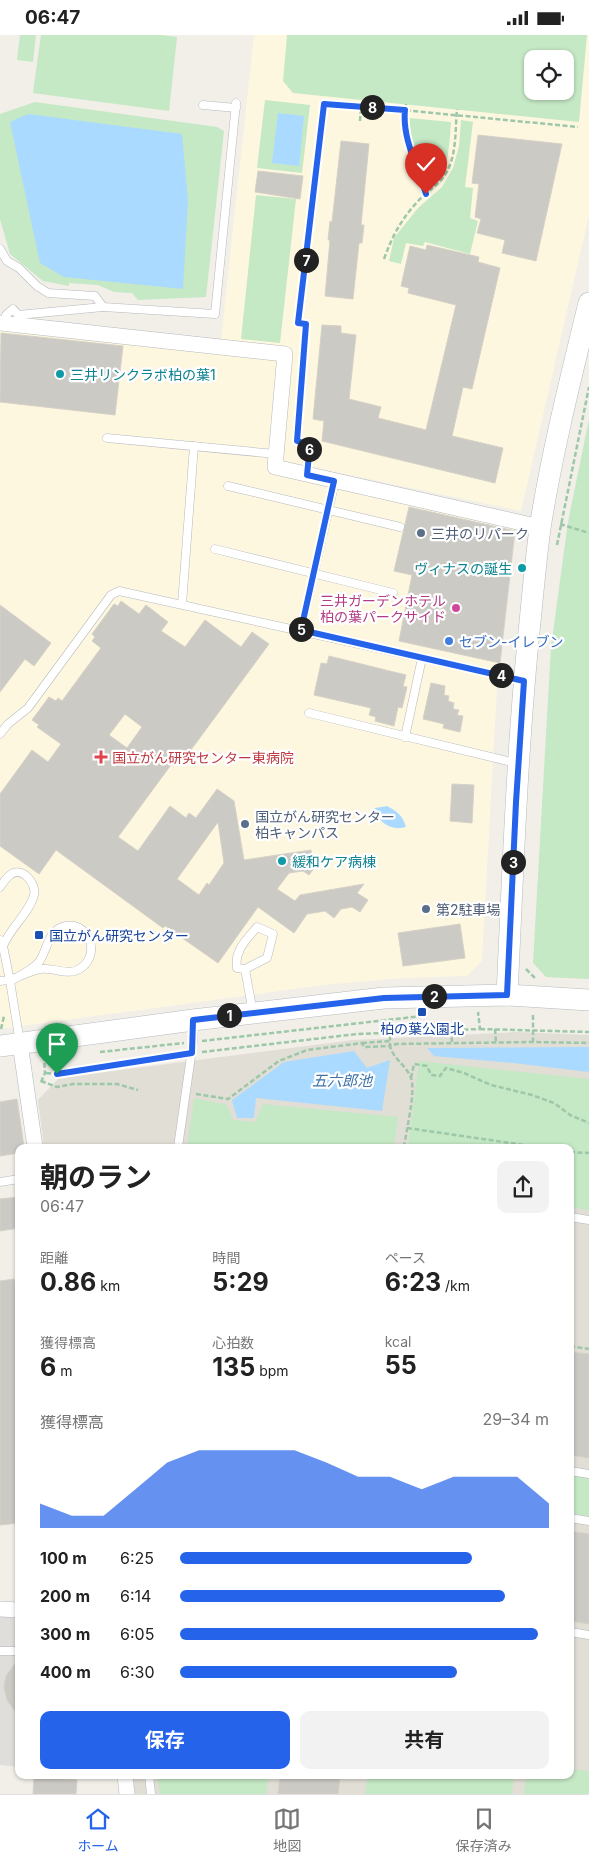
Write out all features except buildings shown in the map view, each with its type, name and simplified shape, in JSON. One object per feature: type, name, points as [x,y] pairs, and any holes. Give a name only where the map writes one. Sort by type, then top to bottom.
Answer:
[{"type":"street","points":[[507,995],[518,764],[524,681],[550,525],[558,436],[589,303]]},
{"type":"street","points":[[2,323],[285,354],[275,467],[334,481],[550,525]]},
{"type":"street","points":[[34,1144],[10,1044],[248,1013],[384,998],[507,995],[589,1000]]},
{"type":"street","points":[[0,1609],[15,1610]]},
{"type":"street","points":[[125,1779],[127,1794]]},
{"type":"lane","points":[[2,323],[6,315],[13,309],[18,315],[104,307],[214,314],[236,105],[203,105]]},
{"type":"lane","points":[[0,249],[7,261],[48,293],[95,296],[104,307]]},
{"type":"lane","points":[[107,438],[132,437],[194,446],[276,454]]},
{"type":"lane","points":[[182,604],[194,446]]},
{"type":"lane","points":[[301,630],[334,481]]},
{"type":"lane","points":[[228,486],[400,527]]},
{"type":"lane","points":[[215,549],[393,593]]},
{"type":"lane","points":[[0,734],[8,724],[28,708],[111,595],[119,591],[524,681]]},
{"type":"lane","points":[[405,737],[422,657]]},
{"type":"lane","points":[[309,713],[518,764]]},
{"type":"lane","points":[[0,887],[10,874],[15,872],[22,873],[32,881],[35,893],[32,903],[2,943],[10,981],[10,1044]]},
{"type":"lane","points":[[0,981],[10,981],[40,969],[72,972],[80,969],[91,956],[92,942],[80,929],[63,927],[56,931],[48,942],[39,961],[10,981]]},
{"type":"lane","points":[[257,927],[273,934],[267,958],[245,969],[237,968],[236,959],[242,945],[257,927]]},
{"type":"lane","points":[[245,969],[251,1002],[248,1013]]},
{"type":"lane","points":[[178,1144],[192,1053],[193,1020]]},
{"type":"lane","points":[[0,1182],[15,1180]]},
{"type":"lane","points":[[574,1218],[589,1220]]},
{"type":"lane","points":[[574,1472],[589,1474]]},
{"type":"lane","points":[[574,1519],[589,1521]]},
{"type":"lane","points":[[574,1633],[589,1635]]},
{"type":"lane","points":[[0,1651],[15,1651]]},
{"type":"lane","points":[[149,1779],[151,1794]]},
{"type":"path","points":[[307,475],[310,445],[297,441],[306,324],[298,323],[324,104],[578,127]]},
{"type":"path","points":[[406,104],[404,121],[412,159],[426,194]]},
{"type":"path","points":[[360,121],[361,106]]},
{"type":"path","points":[[384,259],[396,230],[426,194],[439,184],[451,163],[457,109]]},
{"type":"path","points":[[556,549],[550,525],[589,387]]},
{"type":"path","points":[[550,525],[589,533]]},
{"type":"path","points":[[525,964],[526,971],[534,979],[540,980]]},
{"type":"path","points":[[470,1013],[478,1012],[480,1029]]},
{"type":"path","points":[[524,1014],[533,1015],[533,1042]]},
{"type":"path","points":[[91,1052],[428,1015]]},
{"type":"path","points":[[0,1030],[4,1016]]},
{"type":"path","points":[[45,1073],[57,1074],[192,1053],[223,1051],[357,1034],[480,1029],[589,1031]]},
{"type":"path","points":[[495,1029],[496,1042]]},
{"type":"path","points":[[452,1030],[452,1043]]},
{"type":"path","points":[[390,1034],[391,1051],[411,1078]]},
{"type":"path","points":[[186,1093],[228,1099],[279,1061],[307,1050],[390,1041]]},
{"type":"path","points":[[362,1043],[364,1047],[396,1043],[589,1043]]},
{"type":"path","points":[[43,1057],[53,1056]]},
{"type":"path","points":[[404,1144],[412,1096],[411,1078],[414,1064],[427,1066],[431,1075],[440,1076],[446,1068],[464,1073],[491,1085],[532,1095],[554,1103],[570,1115],[589,1123]]},
{"type":"path","points":[[41,1081],[57,1087],[73,1084],[117,1084],[138,1090]]},
{"type":"path","points":[[407,1129],[516,1144]]},
{"type":"path","points":[[574,1152],[589,1153]]},
{"type":"path","points":[[574,1347],[589,1349]]},
{"type":"shaded area","points":[[254,35],[589,35],[589,215],[521,511],[283,461],[290,348],[221,340]]},
{"type":"shaded area","name":"国立がん研究センター 柏キャンパス","points":[[0,326],[279,357],[268,472],[515,530],[497,687],[482,961],[467,976],[404,978],[323,985],[0,1029]]},
{"type":"shaded area","points":[[518,1032],[589,1035],[589,1794],[135,1794],[133,1779],[574,1779],[574,1144],[44,1144],[38,1100],[59,1078],[353,1040]]},
{"type":"shaded area","points":[[0,1615],[15,1616],[15,1767],[0,1765]]},
{"type":"green space","points":[[20,35],[36,35],[33,62],[17,60]]},
{"type":"green space","points":[[41,35],[161,35],[177,37],[169,111],[33,93]]},
{"type":"green space","points":[[287,35],[587,35],[579,122],[293,93],[283,81]]},
{"type":"green space","points":[[265,100],[310,105],[302,173],[257,168]]},
{"type":"green space","points":[[35,102],[217,127],[224,131],[206,297],[138,300],[132,293],[114,292],[98,285],[69,283],[69,286],[43,281],[10,254],[0,219],[0,114]]},
{"type":"green space","points":[[409,118],[451,122],[444,169],[435,180],[429,181],[419,168],[413,152]]},
{"type":"green space","points":[[461,120],[473,122],[465,187],[473,188],[470,218],[478,221],[470,254],[425,242],[423,246],[406,243],[401,264],[389,261],[394,238],[418,208],[442,187],[453,168],[459,146]]},
{"type":"green space","points":[[256,195],[296,199],[280,343],[241,339]]},
{"type":"green space","points":[[589,419],[589,979],[546,977],[533,963],[551,647],[568,522]]},
{"type":"green space","points":[[419,1061],[589,1079],[589,1210],[574,1208],[574,1144],[408,1144]]},
{"type":"green space","points":[[194,1098],[227,1105],[233,1120],[255,1122],[263,1104],[398,1117],[394,1144],[187,1144]]},
{"type":"green space","points":[[574,1476],[589,1478],[589,1516],[574,1514]]},
{"type":"green space","points":[[574,1769],[589,1771],[589,1794],[524,1794],[526,1779],[574,1779]]},
{"type":"green space","points":[[158,1779],[268,1779],[266,1794],[160,1794]]},
{"type":"green space","points":[[367,1779],[514,1779],[512,1794],[365,1794]]},
{"type":"water","points":[[278,113],[304,116],[299,166],[272,163]]},
{"type":"water","points":[[28,114],[182,134],[188,200],[183,289],[64,277],[40,263],[10,122]]},
{"type":"water","points":[[387,806],[399,814],[406,827],[396,828],[388,826],[375,813],[375,808]]},
{"type":"water","points":[[589,1047],[589,1072],[434,1056],[427,1048]]},
{"type":"water","name":"五六郎池","points":[[354,1051],[367,1068],[390,1060],[382,1111],[256,1098],[254,1118],[237,1118],[232,1100],[284,1062]]},
{"type":"place","name":"三井リンクラボ柏の葉1","points":[[60,374]]},
{"type":"place","name":"三井のリパーク","points":[[421,533]]},
{"type":"place","name":"ヴィナスの誕生","points":[[522,568]]},
{"type":"place","name":"三井ガーデンホテル 柏の葉パークサイド","points":[[456,608]]},
{"type":"place","name":"セブン-イレブン","points":[[449,641]]},
{"type":"place","name":"国立がん研究センター東病院","points":[[101,757]]},
{"type":"place","name":"国立がん研究センター 柏キャンパス","points":[[245,824]]},
{"type":"place","name":"緩和ケア病棟","points":[[282,861]]},
{"type":"place","name":"第2駐車場","points":[[426,909]]},
{"type":"place","name":"国立がん研究センター","points":[[39,935]]},
{"type":"place","name":"柏の葉公園北","points":[[422,1012]]},
{"type":"route","points":[[57,1074],[192,1053],[193,1020],[326,1003],[384,998],[507,995],[524,681],[301,630],[334,481],[307,475],[310,445],[297,441],[306,324],[298,323],[324,104],[405,110],[404,121],[412,159],[426,194]]}]
